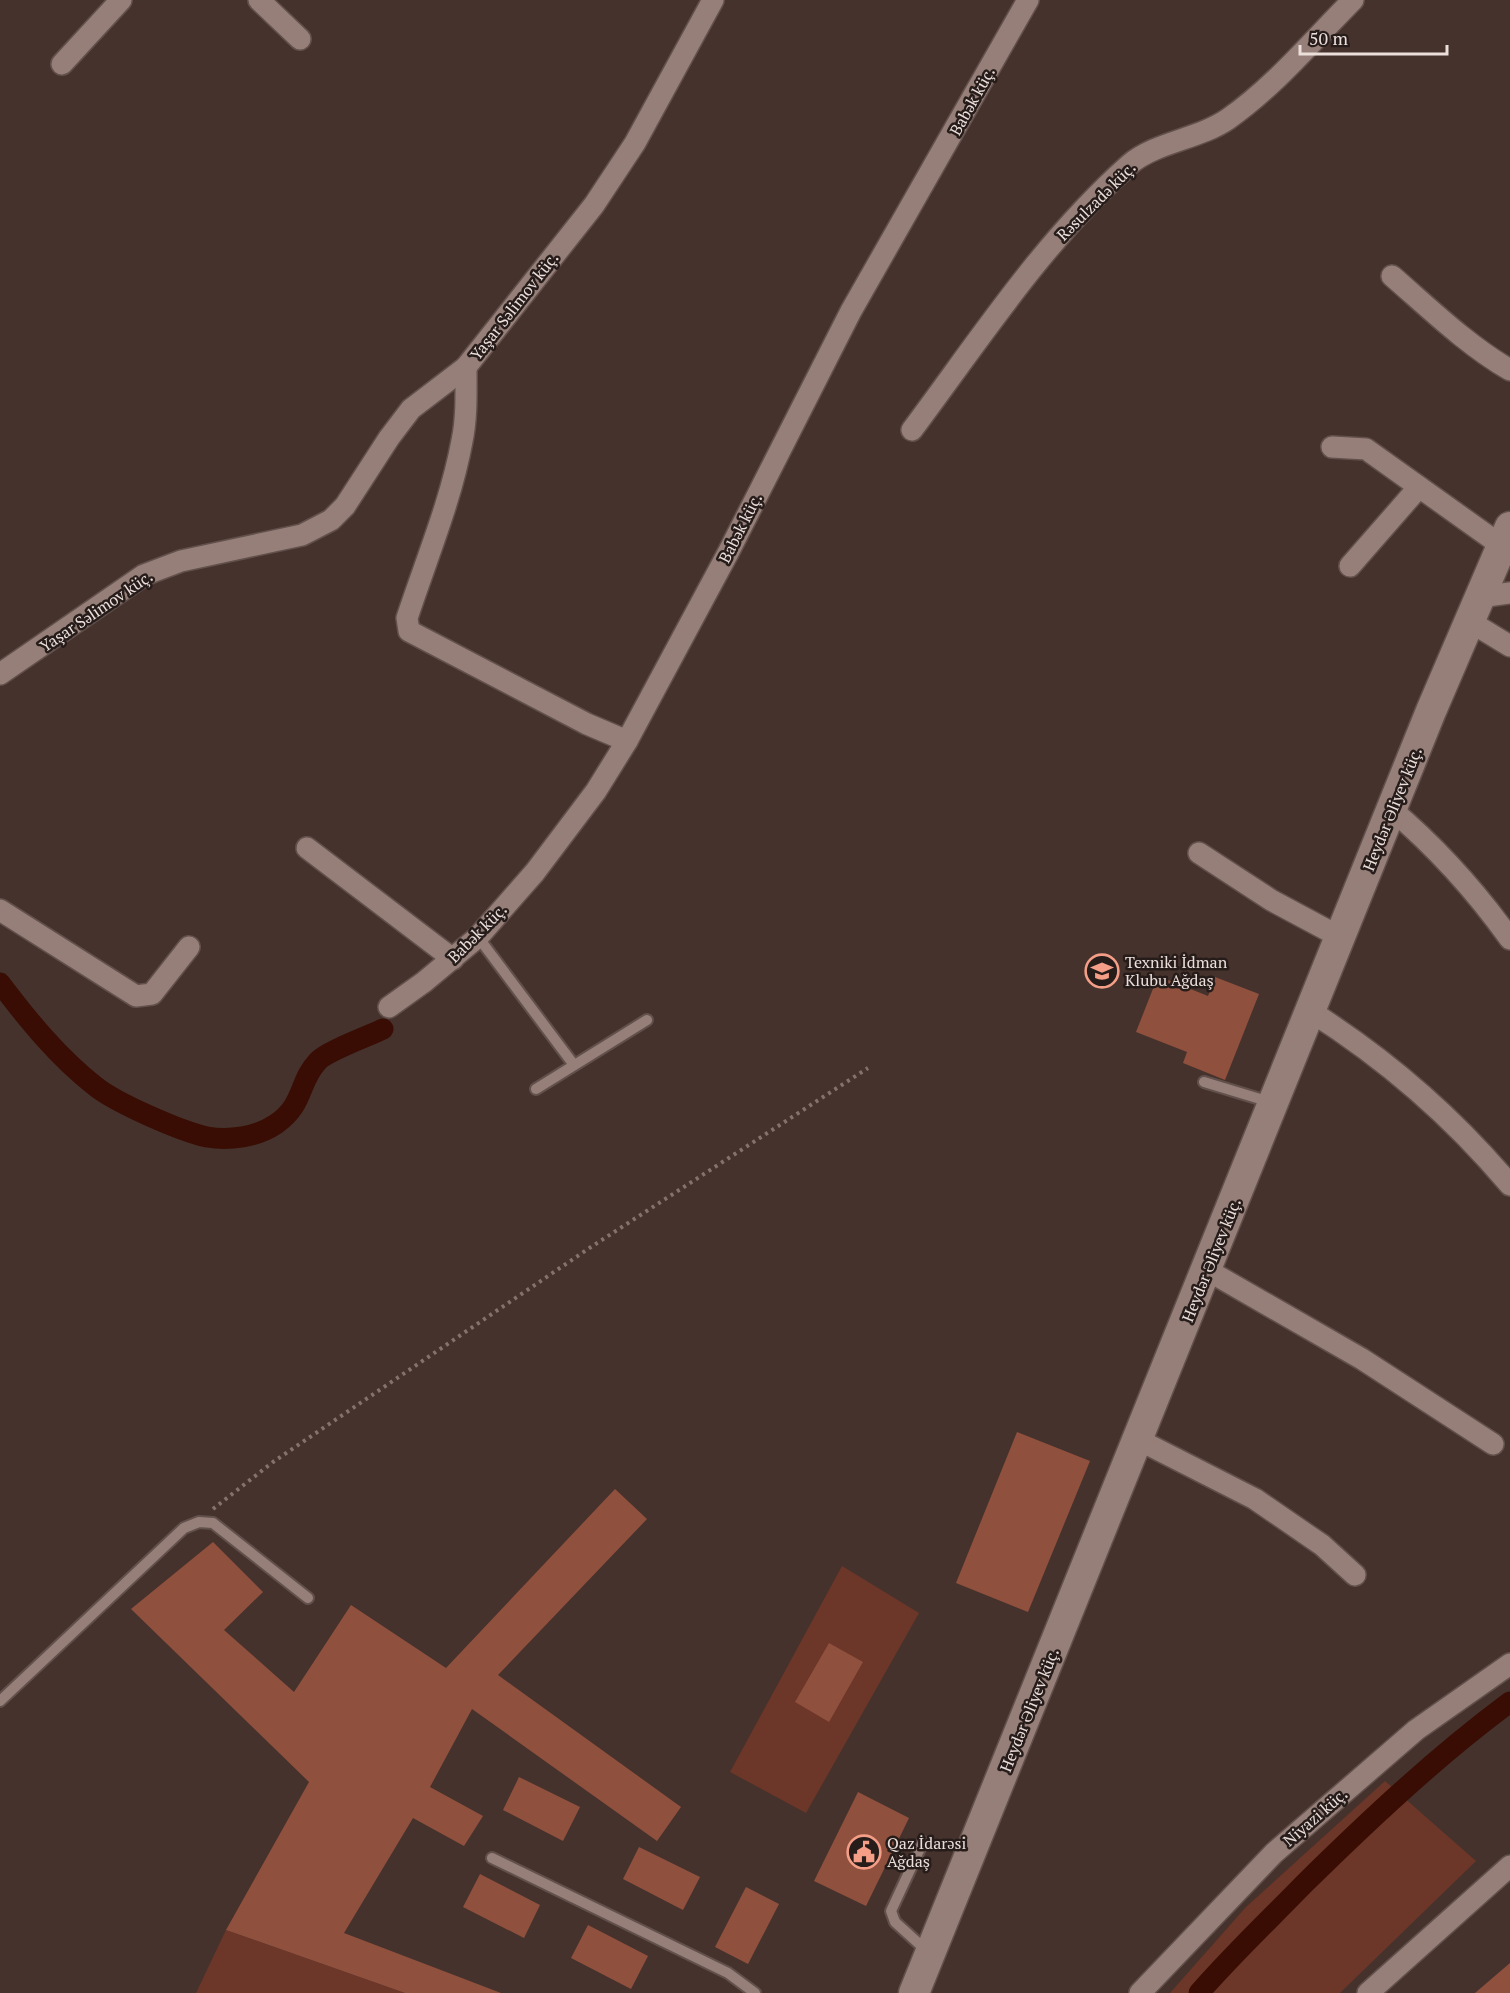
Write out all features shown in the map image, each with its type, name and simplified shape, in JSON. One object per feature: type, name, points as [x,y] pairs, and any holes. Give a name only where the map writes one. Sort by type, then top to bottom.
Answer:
[{"type":"main road","name":"Heydər Əliyev küç.","points":[[914,1993],[1208,1270],[1391,809],[1506,537]]},
{"type":"street","points":[[62,64],[121,0]]},
{"type":"street","points":[[259,0],[300,39]]},
{"type":"street","name":"Yaşar Səlimov küç.","points":[[0,674],[144,575],[181,561],[302,535],[331,520],[345,506],[388,438],[411,409],[466,367],[594,205],[635,143],[713,0]]},
{"type":"street","name":"Babək küç.","points":[[389,1006],[453,959],[478,937],[535,872],[596,791],[627,741],[728,553],[851,311],[1028,0]]},
{"type":"street","name":"Rəsulzadə küç.","points":[[912,430],[1051,246],[1132,163],[1149,153],[1202,134],[1228,118],[1274,80],[1353,0]]},
{"type":"street","points":[[1392,276],[1493,361],[1510,370]]},
{"type":"street","points":[[466,367],[462,441],[449,492],[407,618],[409,631],[587,724],[627,741]]},
{"type":"street","points":[[1332,447],[1351,446],[1366,449],[1419,487],[1506,537]]},
{"type":"street","points":[[1350,566],[1419,487]]},
{"type":"street","points":[[1510,593],[1475,609],[1510,646]]},
{"type":"street","points":[[1391,809],[1428,840],[1453,866],[1510,939]]},
{"type":"street","points":[[307,848],[453,959]]},
{"type":"street","points":[[1199,853],[1271,900],[1340,937]]},
{"type":"street","points":[[0,910],[136,996],[152,994],[189,947]]},
{"type":"street","points":[[1310,1011],[1355,1039],[1393,1068],[1480,1149],[1510,1185]]},
{"type":"street","points":[[1208,1270],[1362,1359],[1493,1444]]},
{"type":"street","points":[[1139,1440],[1255,1499],[1322,1545],[1355,1575]]},
{"type":"street","name":"Niyazi küç.","points":[[1140,1993],[1274,1853],[1416,1730],[1510,1664]]},
{"type":"street","points":[[1368,1993],[1510,1866]]},
{"type":"lane","points":[[478,937],[574,1065]]},
{"type":"lane","points":[[536,1089],[647,1020]]},
{"type":"lane","points":[[1204,1082],[1273,1103]]},
{"type":"lane","points":[[0,1701],[183,1528],[199,1522],[213,1523],[308,1598]]},
{"type":"lane","points":[[923,1842],[891,1911],[895,1922],[930,1954]]},
{"type":"lane","points":[[492,1858],[728,1973],[755,1993]]},
{"type":"path","points":[[199,1522],[283,1455],[591,1247],[868,1068]]},
{"type":"shaded area","points":[[842,1566],[919,1613],[806,1813],[730,1772]]},
{"type":"shaded area","points":[[1385,1781],[1476,1861],[1340,1993],[1170,1993],[1246,1907]]},
{"type":"shaded area","points":[[226,1930],[405,1993],[196,1993]]},
{"type":"building","points":[[1158,976],[1208,996],[1215,977],[1259,994],[1225,1080],[1183,1063],[1187,1052],[1136,1032]]},
{"type":"building","points":[[1017,1432],[1090,1461],[1028,1612],[956,1583]]},
{"type":"building","points":[[615,1489],[647,1519],[498,1675],[681,1807],[657,1841],[472,1709],[430,1787],[483,1816],[464,1846],[413,1818],[344,1933],[501,1993],[405,1993],[226,1930],[309,1782],[131,1609],[213,1542],[263,1592],[224,1630],[294,1692],[351,1605],[446,1668]]},
{"type":"building","points":[[829,1643],[863,1662],[829,1722],[795,1702]]},
{"type":"building","points":[[519,1777],[580,1807],[563,1841],[503,1810]]},
{"type":"building","points":[[858,1792],[909,1818],[866,1906],[814,1881]]},
{"type":"building","points":[[639,1847],[700,1877],[683,1910],[623,1879]]},
{"type":"building","points":[[480,1874],[540,1905],[524,1938],[463,1907]]},
{"type":"building","points":[[746,1887],[779,1904],[748,1964],[715,1947]]},
{"type":"building","points":[[588,1925],[648,1956],[631,1989],[571,1958]]},
{"type":"building","points":[[1510,1963],[1510,1993],[1475,1993]]},
{"type":"waterway","points":[[0,983],[44,1038],[95,1086],[149,1116],[207,1137],[233,1138],[252,1135],[276,1124],[292,1109],[307,1077],[318,1061],[339,1048],[383,1029]]},
{"type":"waterway","points":[[1199,1993],[1237,1951],[1378,1813],[1429,1767],[1510,1702]]},
{"type":"place","name":"Texniki İdman Klubu Ağdaş","points":[[1102,971]]},
{"type":"place","name":"Qaz İdarəsi Ağdaş","points":[[864,1852]]}]
